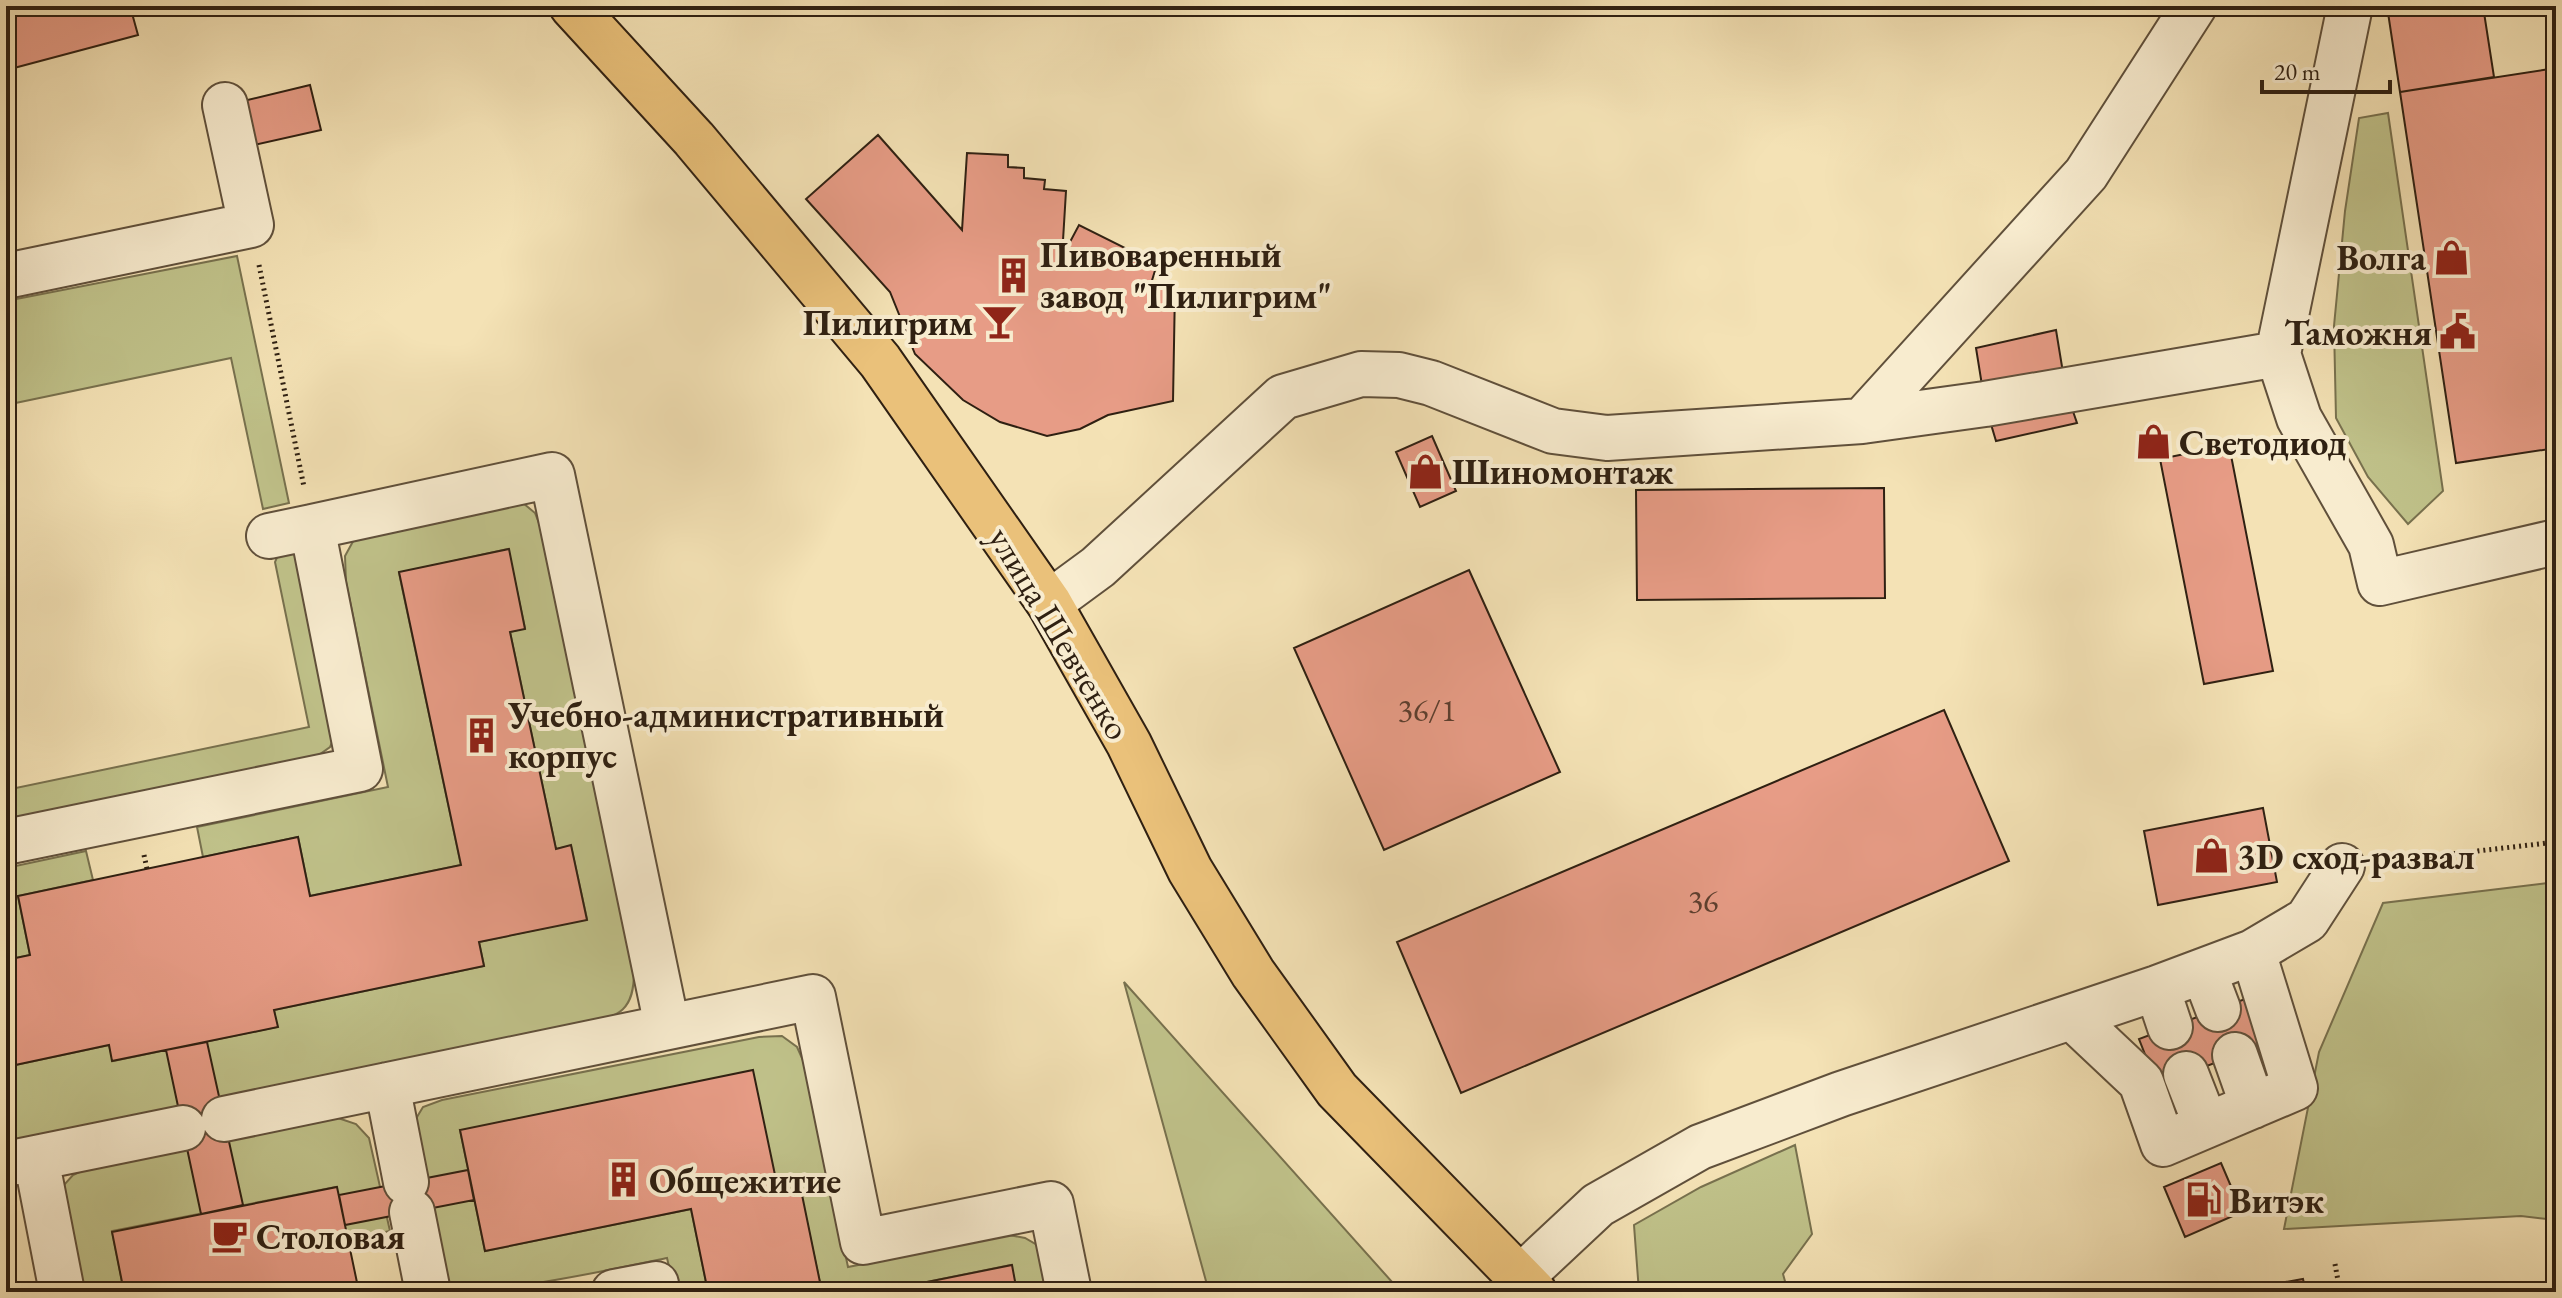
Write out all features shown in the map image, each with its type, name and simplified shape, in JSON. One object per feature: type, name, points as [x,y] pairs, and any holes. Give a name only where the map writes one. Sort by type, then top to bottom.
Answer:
[{"type":"main road","name":"улица Шевченко","points":[[572,6],[694,139],[880,361],[1049,603],[1129,744],[1190,870],[1253,973],[1337,1090],[1536,1287]]},
{"type":"lane","points":[[1862,421],[2086,174],[2194,6]]},
{"type":"lane","points":[[2350,6],[2278,354],[2299,418],[2371,545],[2380,583],[2556,542]]},
{"type":"lane","points":[[6,276],[251,225],[225,105]]},
{"type":"lane","points":[[1049,603],[1098,567],[1283,397],[1361,374],[1399,375],[1431,383],[1553,431],[1607,438],[1862,421],[1985,404],[2278,354]]},
{"type":"lane","points":[[269,536],[552,475],[667,1026]]},
{"type":"lane","points":[[6,842],[360,769],[312,527]]},
{"type":"lane","points":[[1536,1287],[1598,1205],[1700,1147],[1841,1094],[2072,1017],[2163,1008],[2211,990],[2253,952],[2307,920],[2342,866]]},
{"type":"lane","points":[[2072,1017],[2141,1082],[2163,1144],[2295,1088],[2253,952]]},
{"type":"lane","points":[[62,1292],[21,1161],[813,997],[863,1242],[1051,1204],[1069,1292]]},
{"type":"lane","points":[[2235,1055],[2253,1106]]},
{"type":"lane","points":[[2186,1074],[2206,1125]]},
{"type":"lane","points":[[387,1085],[428,1292]]},
{"type":"lane","points":[[614,1292],[656,1284],[657,1292]]},
{"type":"path","points":[[251,225],[312,527]]},
{"type":"path","points":[[2342,866],[2556,842]]},
{"type":"path","points":[[2335,1264],[2340,1292]]},
{"type":"path","points":[[2162,1292],[2192,1288],[2193,1292]]},
{"type":"green space","points":[[2388,113],[2443,491],[2408,524],[2368,477],[2336,418],[2334,326],[2345,211],[2359,118]]},
{"type":"green space","points":[[237,256],[289,503],[263,509],[231,358],[6,405],[6,301]]},
{"type":"green space","points":[[523,503],[535,513],[544,536],[634,968],[634,983],[627,1004],[614,1015],[578,1026],[6,1142],[6,1067],[109,1045],[113,1061],[277,1027],[274,1010],[484,966],[479,942],[587,919],[571,846],[556,849],[510,632],[525,628],[508,549],[399,573],[461,865],[310,896],[298,837],[203,857],[197,827],[388,787],[346,582],[345,556],[356,536]]},
{"type":"green space","points":[[296,550],[336,732],[330,747],[313,759],[6,822],[6,790],[309,727],[275,562],[278,555]]},
{"type":"green space","points":[[86,851],[93,880],[18,896],[30,955],[6,960],[6,868]]},
{"type":"green space","points":[[2556,882],[2556,1220],[2521,1216],[2284,1229],[2319,1052],[2383,903]]},
{"type":"green space","points":[[1124,982],[1401,1292],[1209,1292]]},
{"type":"green space","points":[[782,1036],[797,1047],[806,1067],[848,1267],[1009,1235],[1025,1238],[1037,1245],[1051,1292],[1017,1292],[1011,1265],[877,1292],[822,1292],[800,1190],[779,1194],[460,1130],[485,1251],[691,1209],[708,1292],[675,1292],[667,1258],[521,1285],[491,1289],[449,1288],[414,1122],[423,1107],[442,1100],[759,1037]]},
{"type":"green space","points":[[335,1117],[356,1124],[369,1138],[390,1231],[347,1240],[336,1187],[112,1231],[124,1292],[79,1292],[63,1186],[73,1175],[95,1165]]},
{"type":"green space","points":[[1795,1145],[1812,1234],[1783,1274],[1788,1292],[1639,1292],[1634,1225],[1701,1187]]},
{"type":"building","points":[[6,6],[130,6],[138,35],[14,68],[6,40]]},
{"type":"building","points":[[2387,6],[2483,6],[2494,77],[2400,92]]},
{"type":"building","points":[[2556,68],[2556,448],[2456,463],[2400,92]]},
{"type":"building","points":[[310,85],[321,130],[250,146],[239,102]]},
{"type":"building","name":"Пивоваренный завод \"Пилигрим\"","points":[[878,135],[962,230],[967,153],[1008,155],[1008,167],[1024,168],[1024,178],[1045,180],[1044,189],[1066,191],[1062,257],[1079,225],[1157,264],[1150,287],[1175,288],[1173,401],[1108,415],[1080,429],[1047,436],[1000,422],[963,400],[915,354],[890,292],[806,199]]},
{"type":"building","points":[[2056,330],[2066,391],[2077,423],[1996,441],[1985,404],[1976,348]]},
{"type":"building","name":"Шиномонтаж","points":[[1432,436],[1456,491],[1420,507],[1396,452]]},
{"type":"building","points":[[2229,445],[2273,671],[2204,684],[2160,459]]},
{"type":"building","points":[[1884,488],[1885,598],[1637,600],[1636,490]]},
{"type":"building","name":"Учебно-административный корпус","points":[[509,549],[525,629],[510,632],[556,849],[571,845],[587,920],[479,942],[484,966],[274,1010],[278,1027],[112,1061],[109,1045],[6,1067],[6,960],[30,955],[18,896],[298,837],[310,896],[461,865],[399,572]]},
{"type":"building","points":[[1469,570],[1560,772],[1384,850],[1294,648]]},
{"type":"building","points":[[1944,710],[2009,861],[1461,1093],[1397,942]]},
{"type":"building","name":"3D сход-развал","points":[[2263,808],[2277,882],[2158,905],[2144,831]]},
{"type":"building","points":[[2245,999],[2262,1045],[2157,1085],[2139,1039]]},
{"type":"building","points":[[207,1042],[243,1205],[201,1214],[166,1050]]},
{"type":"building","name":"Общежитие","points":[[753,1070],[779,1194],[801,1190],[822,1292],[708,1292],[691,1209],[485,1251],[460,1130]]},
{"type":"building","name":"Витэк","points":[[2221,1163],[2242,1212],[2185,1237],[2164,1187]]},
{"type":"building","points":[[468,1170],[474,1200],[345,1225],[339,1195]]},
{"type":"building","name":"Столовая","points":[[337,1187],[359,1292],[124,1292],[112,1232]]},
{"type":"building","name":"Общежитие","points":[[1012,1265],[1017,1292],[877,1292]]},
{"type":"building","points":[[2303,1279],[2306,1292],[2229,1292]]},
{"type":"place","name":"Волга","points":[[2452,257]]},
{"type":"place","name":"Пивоваренный завод \"Пилигрим\"","points":[[1014,275]]},
{"type":"place","name":"Пилигрим","points":[[999,322]]},
{"type":"place","name":"Таможня","points":[[2458,332]]},
{"type":"place","name":"Светодиод","points":[[2153,442]]},
{"type":"place","name":"Шиномонтаж","points":[[1426,471]]},
{"type":"place","name":"Учебно-административный корпус","points":[[482,735]]},
{"type":"place","name":"3D сход-развал","points":[[2211,856]]},
{"type":"place","name":"Общежитие","points":[[623,1180]]},
{"type":"place","name":"Витэк","points":[[2203,1200]]},
{"type":"place","name":"Столовая","points":[[230,1236]]}]
